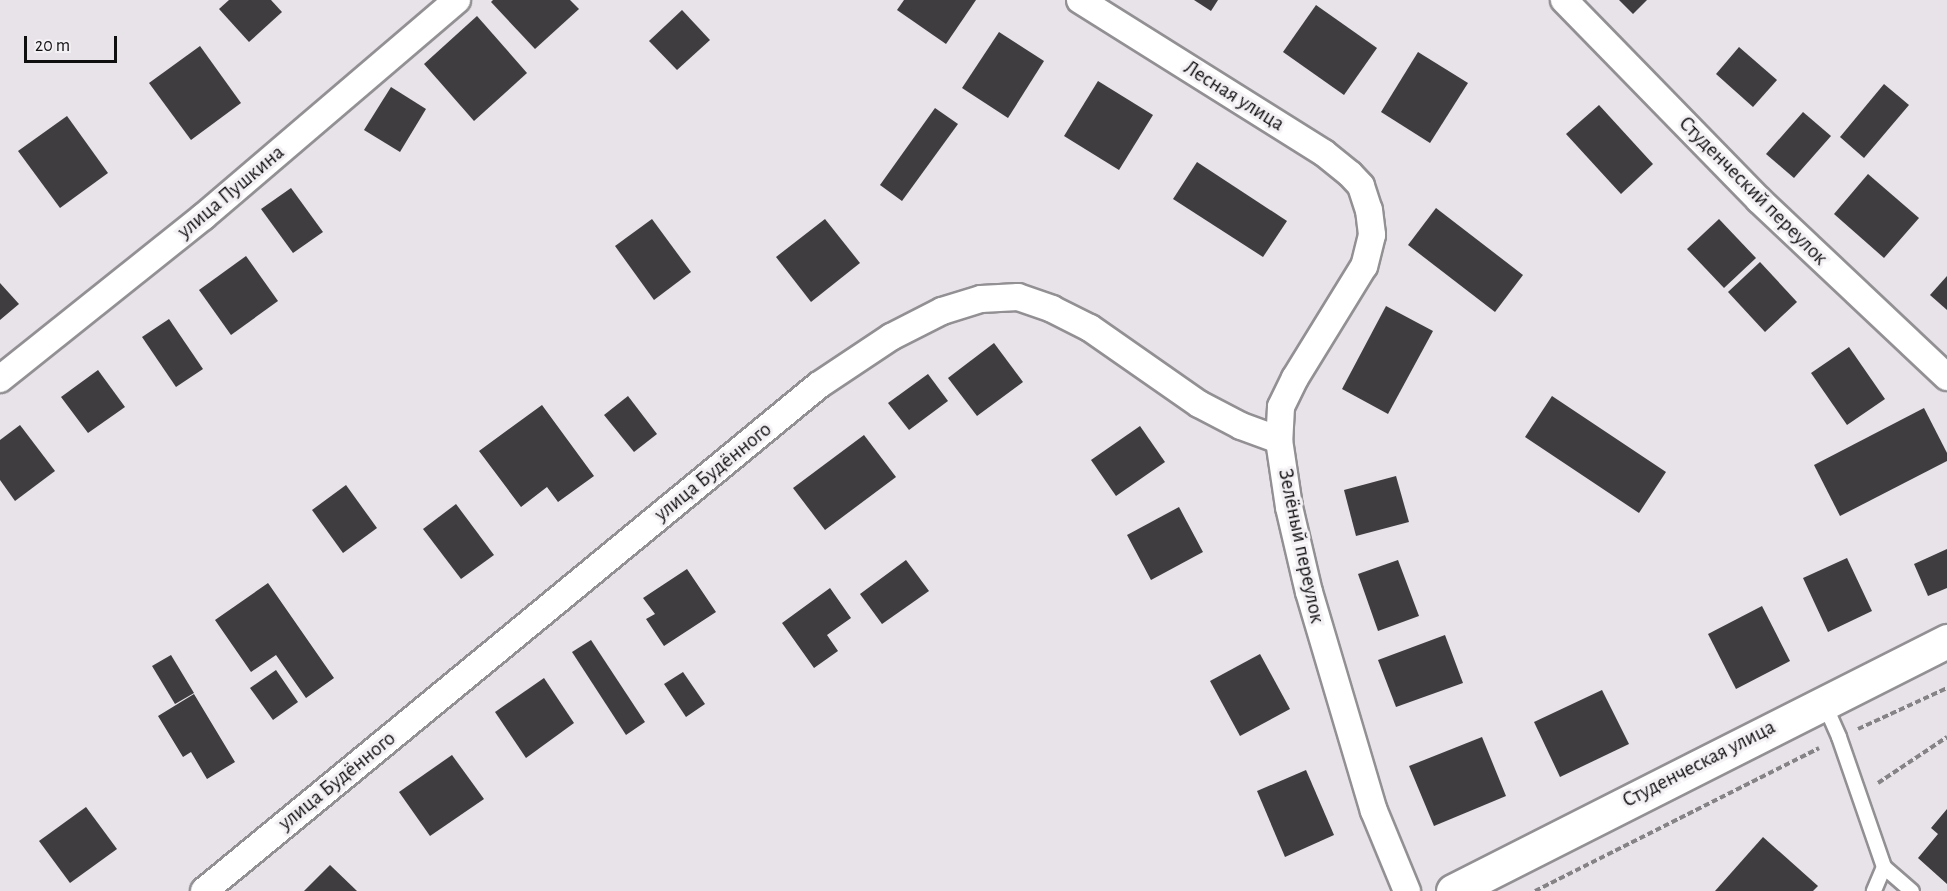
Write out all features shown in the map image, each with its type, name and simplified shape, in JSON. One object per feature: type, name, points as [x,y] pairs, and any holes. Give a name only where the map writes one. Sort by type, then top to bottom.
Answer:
[{"type":"street","name":"улица Пушкина","points":[[0,379],[203,217],[458,0]]},
{"type":"street","name":"Лесная улица","points":[[1080,0],[1324,153],[1356,180],[1369,210]]},
{"type":"street","name":"Студенческий переулок","points":[[1564,0],[1759,200],[1947,377]]},
{"type":"street","name":"Зелёный переулок","points":[[1369,210],[1372,236],[1364,266],[1295,378],[1281,407],[1280,440],[1289,507],[1309,592],[1374,811],[1407,891]]},
{"type":"street","name":"улица Будённого","points":[[204,891],[819,386],[891,337],[942,311],[981,298],[1018,297],[1052,309],[1090,328],[1199,405],[1241,426],[1280,440]]},
{"type":"street","name":"Студенческая улица","points":[[1453,891],[1823,701],[1947,641]]},
{"type":"lane","points":[[1823,701],[1839,737],[1884,867],[1912,891]]},
{"type":"lane","points":[[1874,891],[1884,867]]},
{"type":"path","points":[[1535,891],[1839,737],[1947,688]]},
{"type":"path","points":[[1875,784],[1947,737]]},
{"type":"building","points":[[229,0],[271,0],[282,12],[249,42],[219,9]]},
{"type":"building","points":[[493,0],[570,0],[579,9],[535,49],[491,2]]},
{"type":"building","points":[[904,0],[976,0],[946,44],[897,10]]},
{"type":"building","points":[[1194,0],[1218,0],[1211,11]]},
{"type":"building","points":[[1619,0],[1647,0],[1633,14]]},
{"type":"building","points":[[1316,5],[1377,48],[1344,95],[1283,52]]},
{"type":"building","points":[[682,10],[710,40],[677,70],[649,41]]},
{"type":"building","points":[[477,16],[527,73],[474,121],[424,64]]},
{"type":"building","points":[[999,32],[1044,61],[1008,118],[962,88]]},
{"type":"building","points":[[200,46],[241,103],[191,140],[149,83]]},
{"type":"building","points":[[1739,47],[1777,80],[1753,107],[1716,74]]},
{"type":"building","points":[[1418,52],[1468,83],[1430,143],[1381,112]]},
{"type":"building","points":[[1098,81],[1153,115],[1119,170],[1064,136]]},
{"type":"building","points":[[1884,84],[1909,105],[1864,158],[1840,137]]},
{"type":"building","points":[[391,87],[426,109],[400,152],[364,130]]},
{"type":"building","points":[[1599,105],[1653,164],[1621,194],[1566,134]]},
{"type":"building","points":[[935,108],[958,124],[902,201],[880,185]]},
{"type":"building","points":[[1803,112],[1831,136],[1794,178],[1766,154]]},
{"type":"building","points":[[67,116],[108,173],[60,208],[18,151]]},
{"type":"building","points":[[1197,162],[1287,221],[1263,257],[1173,199]]},
{"type":"building","points":[[1868,174],[1919,218],[1884,258],[1834,214]]},
{"type":"building","points":[[291,188],[323,232],[293,253],[261,209]]},
{"type":"building","points":[[1436,208],[1523,275],[1495,312],[1408,245]]},
{"type":"building","points":[[652,219],[691,272],[654,300],[615,246]]},
{"type":"building","points":[[825,219],[860,263],[811,302],[776,257]]},
{"type":"building","points":[[1719,219],[1756,258],[1724,288],[1687,249]]},
{"type":"building","points":[[246,256],[278,301],[231,335],[199,290]]},
{"type":"building","points":[[1760,262],[1797,302],[1765,332],[1728,292]]},
{"type":"building","points":[[1947,276],[1947,310],[1930,295]]},
{"type":"building","points":[[0,283],[19,304],[0,320]]},
{"type":"building","points":[[1386,306],[1433,331],[1388,414],[1342,389]]},
{"type":"building","points":[[169,319],[203,369],[176,387],[142,337]]},
{"type":"building","points":[[994,343],[1023,382],[977,416],[948,378]]},
{"type":"building","points":[[1849,347],[1885,399],[1847,425],[1811,373]]},
{"type":"building","points":[[98,370],[125,407],[88,433],[61,397]]},
{"type":"building","points":[[928,374],[948,401],[909,430],[888,403]]},
{"type":"building","points":[[628,396],[657,434],[634,452],[604,415]]},
{"type":"building","points":[[1552,396],[1666,472],[1639,513],[1525,437]]},
{"type":"building","points":[[542,405],[594,476],[558,502],[547,487],[521,507],[479,451]]},
{"type":"building","points":[[1924,408],[1947,453],[1947,461],[1840,516],[1814,465]]},
{"type":"building","points":[[20,425],[55,471],[15,501],[0,480],[0,440]]},
{"type":"building","points":[[1140,426],[1165,462],[1116,496],[1091,460]]},
{"type":"building","points":[[864,435],[896,477],[825,530],[793,488]]},
{"type":"building","points":[[1396,476],[1409,522],[1356,536],[1344,490]]},
{"type":"building","points":[[346,485],[377,528],[343,553],[312,510]]},
{"type":"building","points":[[456,504],[494,555],[461,579],[423,529]]},
{"type":"building","points":[[1179,507],[1203,552],[1151,580],[1127,535]]},
{"type":"building","points":[[1947,549],[1947,588],[1928,596],[1914,564]]},
{"type":"building","points":[[1847,558],[1872,611],[1828,632],[1803,578]]},
{"type":"building","points":[[906,560],[929,591],[882,624],[860,594]]},
{"type":"building","points":[[1398,560],[1419,616],[1378,631],[1358,574]]},
{"type":"building","points":[[687,569],[716,612],[664,646],[646,619],[655,614],[643,598]]},
{"type":"building","points":[[268,583],[334,678],[306,698],[276,655],[251,672],[215,620]]},
{"type":"building","points":[[830,588],[851,618],[827,635],[838,651],[814,668],[782,623]]},
{"type":"building","points":[[1762,606],[1790,661],[1736,689],[1708,634]]},
{"type":"building","points":[[1445,635],[1463,683],[1396,707],[1378,660]]},
{"type":"building","points":[[591,640],[645,722],[626,735],[572,652]]},
{"type":"building","points":[[1260,654],[1290,709],[1240,736],[1210,681]]},
{"type":"building","points":[[171,655],[194,693],[175,704],[152,666]]},
{"type":"building","points":[[276,670],[298,702],[273,720],[250,688]]},
{"type":"building","points":[[683,672],[705,704],[686,717],[664,684]]},
{"type":"building","points":[[544,678],[574,723],[526,758],[495,712]]},
{"type":"building","points":[[1602,690],[1629,744],[1560,777],[1534,722]]},
{"type":"building","points":[[194,694],[235,762],[207,779],[191,752],[183,757],[158,716]]},
{"type":"building","points":[[1482,737],[1506,796],[1434,826],[1409,766]]},
{"type":"building","points":[[452,755],[484,799],[430,836],[399,792]]},
{"type":"building","points":[[1306,770],[1334,835],[1285,857],[1257,791]]},
{"type":"building","points":[[86,807],[117,849],[70,883],[39,841]]},
{"type":"building","points":[[1947,809],[1947,884],[1918,858],[1938,834],[1931,828]]},
{"type":"building","points":[[1763,837],[1818,886],[1813,891],[1715,891]]},
{"type":"building","points":[[330,865],[357,891],[304,891]]}]
